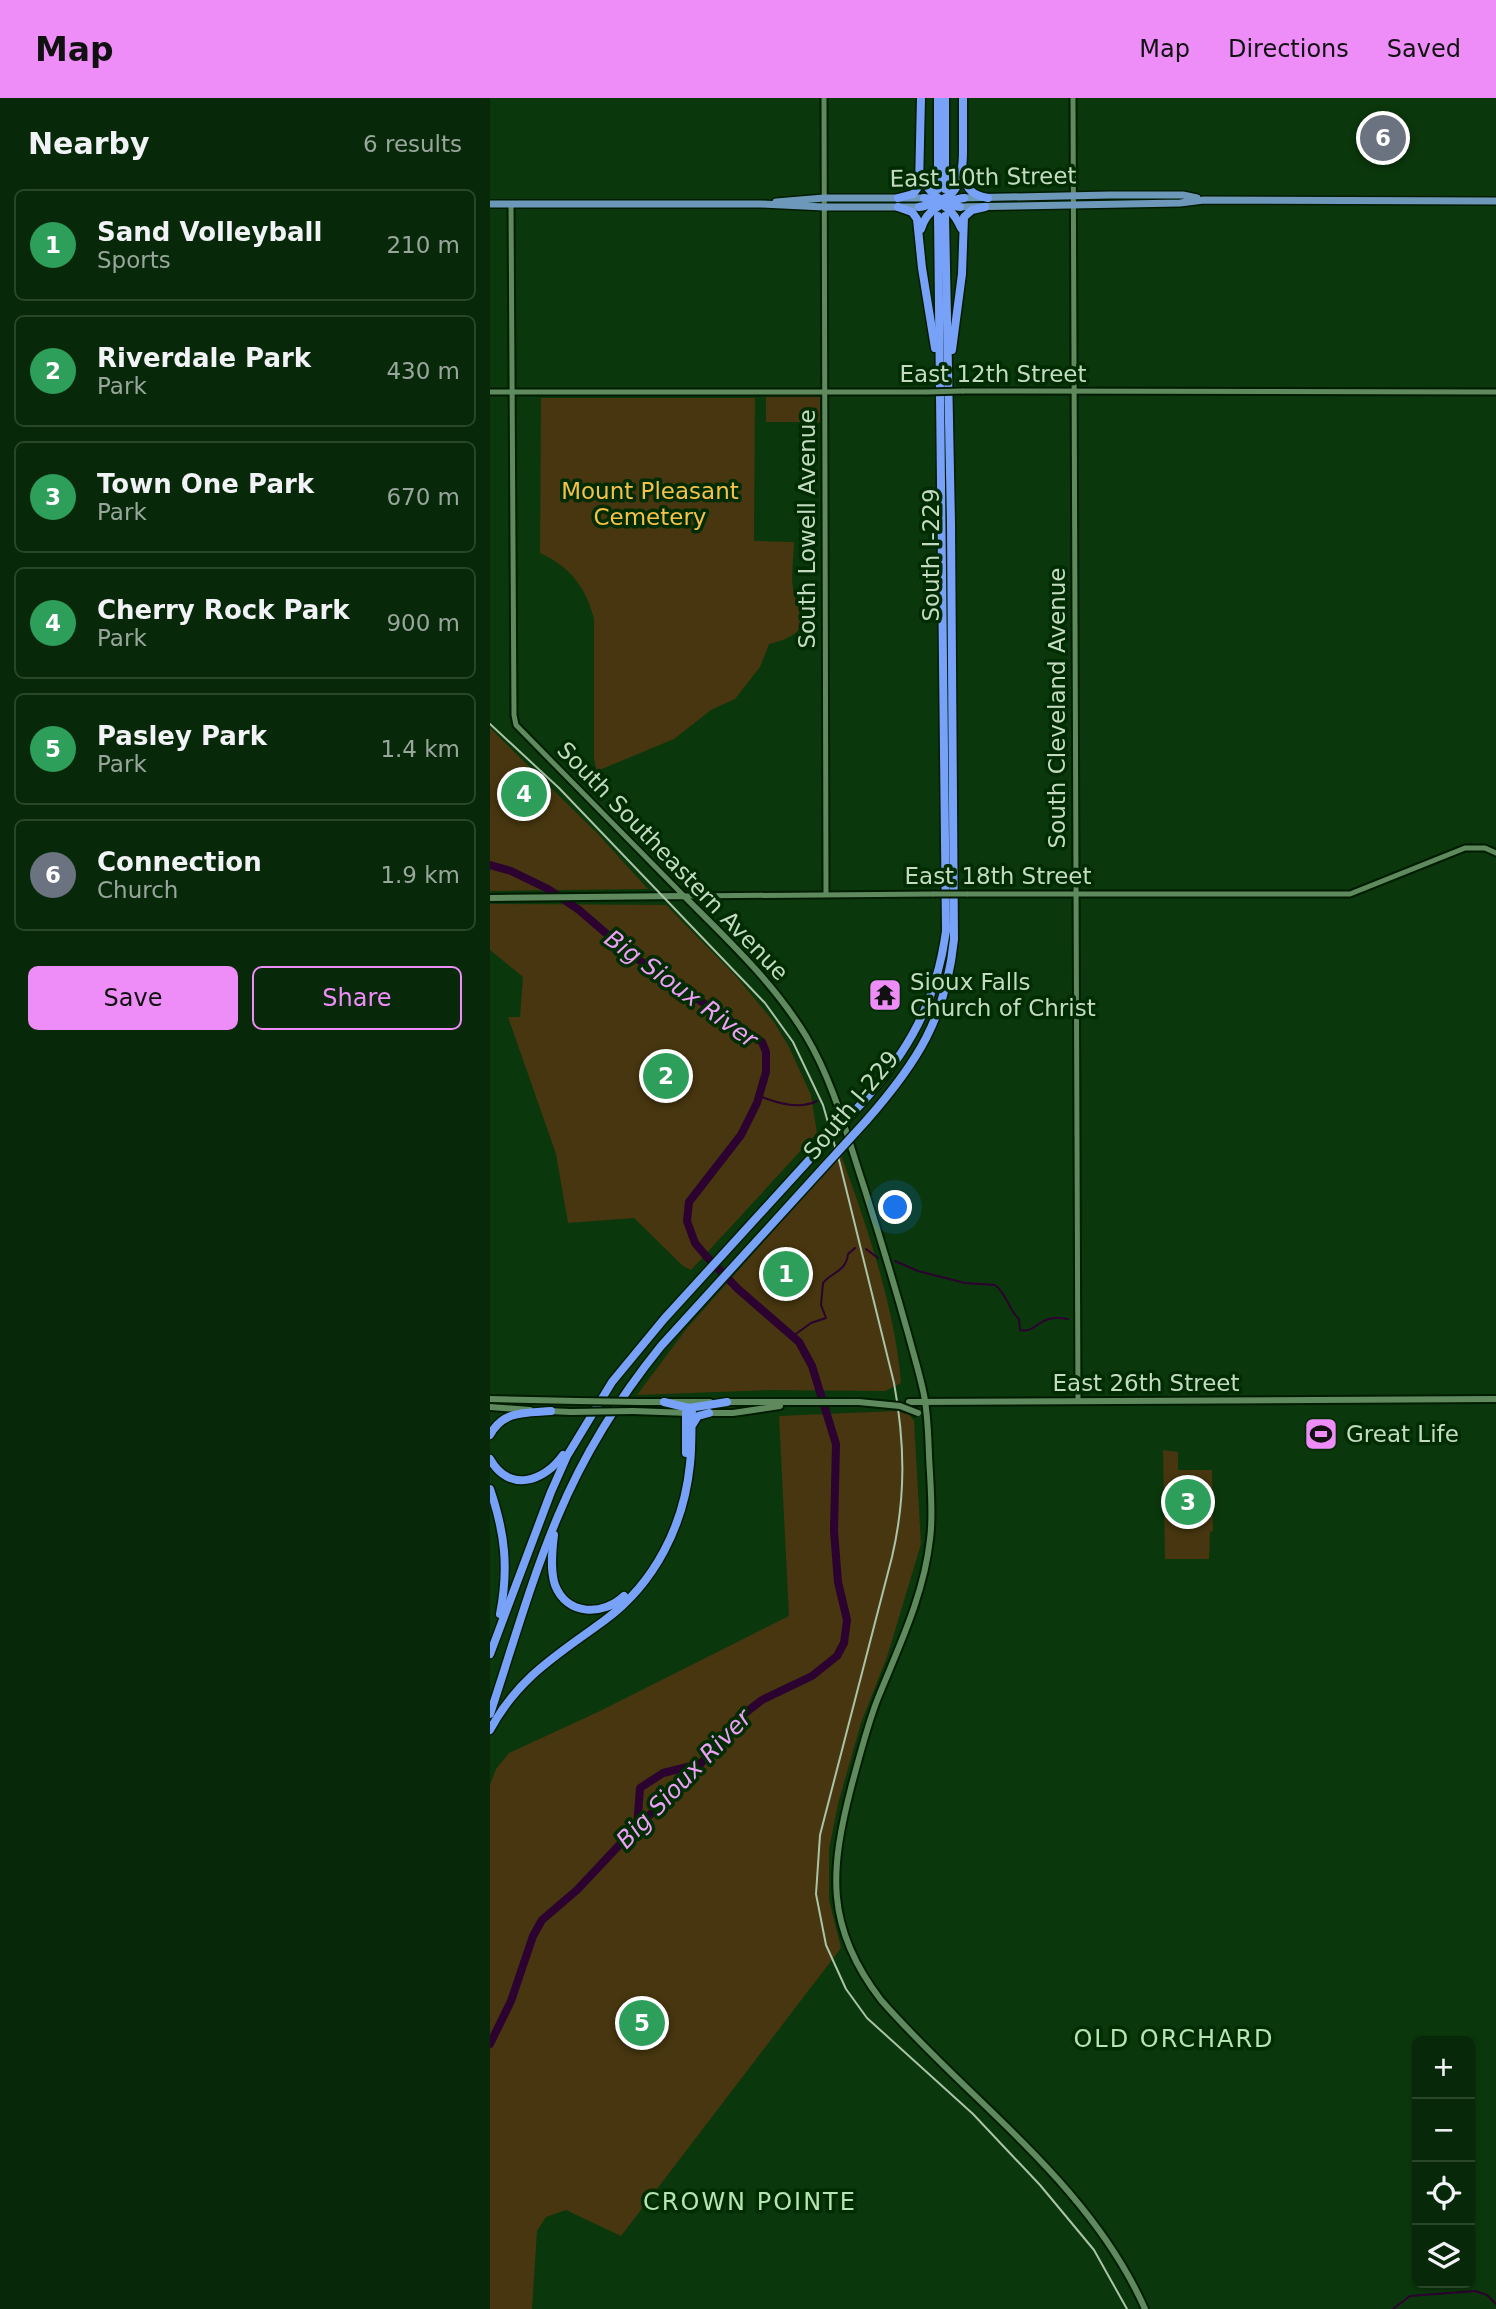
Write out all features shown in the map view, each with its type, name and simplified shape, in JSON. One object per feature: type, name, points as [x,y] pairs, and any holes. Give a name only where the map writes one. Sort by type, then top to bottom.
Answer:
[{"type":"highway","points":[[921,98],[919,186],[916,192],[898,202],[916,216],[937,359],[940,407]]},
{"type":"highway","points":[[938,98],[941,144]]},
{"type":"highway","points":[[941,144],[945,98]]},
{"type":"highway","points":[[948,402],[966,214],[987,202],[970,191],[963,174],[963,98]]},
{"type":"highway","name":"South I-229","points":[[490,1714],[548,1542],[565,1499],[597,1437],[650,1359],[902,1079],[920,1051],[940,1005],[952,950],[954,919],[948,402],[941,144]]},
{"type":"highway","points":[[920,170],[927,187],[956,218],[963,234]]},
{"type":"highway","points":[[920,237],[925,219],[956,189],[963,174]]},
{"type":"highway","points":[[924,198],[960,207]]},
{"type":"highway","points":[[919,207],[964,198]]},
{"type":"highway","name":"South I-229","points":[[491,1652],[543,1508],[567,1456],[617,1375],[899,1059],[922,1018],[936,982],[946,931],[940,407],[942,202]]},
{"type":"highway","points":[[664,1402],[689,1411],[727,1402]]},
{"type":"highway","points":[[490,1435],[506,1416],[551,1411]]},
{"type":"highway","points":[[565,1499],[553,1546],[552,1569],[555,1585],[565,1600],[576,1607],[603,1610],[619,1601],[641,1577],[667,1534],[684,1474],[689,1411]]},
{"type":"highway","points":[[490,1730],[513,1695],[531,1675],[552,1656],[615,1612],[632,1596],[656,1565],[674,1531],[686,1495],[691,1462],[689,1411]]},
{"type":"highway","points":[[691,1431],[698,1416],[709,1413]]},
{"type":"highway","points":[[490,1459],[501,1473],[512,1478],[537,1478],[552,1470],[586,1425]]},
{"type":"highway","points":[[490,1489],[502,1528],[505,1566],[502,1607],[491,1652]]},
{"type":"main road","name":"East 10th Street","points":[[761,204],[824,198],[898,202],[919,207]]},
{"type":"main road","name":"East 10th Street","points":[[490,204],[761,204],[824,207],[924,198]]},
{"type":"main road","name":"East 10th Street","points":[[964,198],[987,202]]},
{"type":"main road","name":"East 10th Street","points":[[960,207],[987,202],[1073,199],[1175,203],[1204,200],[1496,201]]},
{"type":"main road","name":"East 18th Street","points":[[490,898],[684,896]]},
{"type":"main road","name":"South Southeastern Avenue","points":[[684,896],[746,958],[781,999],[806,1036],[825,1073],[837,1102],[891,1272],[925,1401],[931,1512],[928,1552],[906,1632],[862,1745],[839,1836],[836,1882],[845,1934],[863,1974],[888,2008],[1055,2176],[1083,2208],[1119,2259],[1145,2309]]},
{"type":"main road","name":"East 26th Street","points":[[490,1399],[796,1403],[1496,1399]]},
{"type":"main road","points":[[859,1402],[900,1406],[918,1413],[927,1422]]},
{"type":"main road","name":"East 26th Street","points":[[490,1407],[571,1412],[709,1413],[756,1411],[796,1403]]},
{"type":"street","name":"South Lowell Avenue","points":[[824,98],[826,894]]},
{"type":"street","name":"South Cleveland Avenue","points":[[1073,98],[1078,1401]]},
{"type":"street","points":[[511,204],[511,391]]},
{"type":"street","name":"South Southeastern Avenue","points":[[511,391],[513,715],[516,725],[684,896]]},
{"type":"street","name":"East 12th Street","points":[[490,392],[1496,392]]},
{"type":"street","name":"East 18th Street","points":[[684,896],[1350,894],[1465,848],[1478,847],[1496,853]]},
{"type":"green space","points":[[766,397],[820,397],[820,422],[766,422]]},
{"type":"green space","name":"Mount Pleasant Cemetery","points":[[541,398],[755,398],[754,541],[794,542],[793,588],[803,616],[795,634],[769,644],[760,667],[735,699],[711,710],[674,739],[597,771],[594,760],[594,619],[586,597],[575,579],[560,565],[540,553]]},
{"type":"green space","points":[[490,728],[598,834],[648,889],[490,891]]},
{"type":"green space","points":[[490,904],[666,905],[735,975],[774,1022],[789,1047],[811,1095],[817,1133],[691,1270],[683,1266],[634,1218],[568,1223],[556,1154],[508,1017],[520,1017],[523,977],[490,950]]},
{"type":"green space","points":[[841,1155],[870,1239],[886,1297],[901,1383],[885,1391],[770,1390],[637,1395],[687,1328]]},
{"type":"green space","points":[[895,1411],[909,1414],[914,1421],[921,1544],[887,1657],[861,1723],[838,1804],[829,1849],[829,1900],[841,1948],[621,2236],[566,2210],[546,2217],[537,2231],[532,2309],[490,2309],[490,1785],[496,1769],[509,1753],[600,1711],[789,1616],[779,1416]]},
{"type":"green space","points":[[1163,1450],[1178,1452],[1178,1470],[1212,1470],[1213,1531],[1210,1532],[1209,1559],[1165,1559]]},
{"type":"waterway","name":"Big Sioux River","points":[[490,865],[511,871],[548,889],[579,910],[630,954],[762,1042],[766,1052],[766,1072],[757,1103],[741,1135],[689,1202],[687,1221],[695,1243],[706,1256],[738,1289],[799,1342],[812,1366],[836,1444],[834,1531],[838,1582],[847,1620],[844,1643],[837,1656],[812,1676],[762,1700],[736,1720],[680,1789],[639,1824],[577,1890],[542,1920],[533,1936],[511,2001],[490,2044]]},
{"type":"waterway","points":[[759,1096],[795,1105],[817,1101]]},
{"type":"waterway","points":[[793,1336],[811,1323],[826,1318],[821,1305],[823,1283],[842,1268],[848,1254],[855,1248]]},
{"type":"waterway","points":[[866,1249],[878,1258]]},
{"type":"waterway","points":[[895,1261],[918,1271],[965,1283],[995,1285],[1019,1319],[1020,1330],[1032,1329],[1051,1318],[1068,1319]]},
{"type":"waterway","points":[[637,1827],[640,1788],[663,1773],[700,1764]]},
{"type":"waterway","points":[[1393,2309],[1410,2296],[1475,2291],[1487,2295],[1496,2304]]},
{"type":"railway","points":[[490,724],[559,788],[765,1003],[793,1042],[823,1105],[894,1383],[902,1449],[902,1491],[897,1535],[820,1835],[816,1894],[826,1945],[846,1989],[867,2018],[973,2114],[1040,2185],[1094,2250],[1127,2309]]},
{"type":"place","name":"Connection","points":[[1383,138]]},
{"type":"place","name":"Cherry Rock Park","points":[[524,794]]},
{"type":"place","name":"Sioux Falls Church of Christ","points":[[885,995]]},
{"type":"place","name":"Riverdale Park","points":[[666,1076]]},
{"type":"place","name":"Sand Volleyball","points":[[786,1274]]},
{"type":"place","name":"Great Life","points":[[1321,1434]]},
{"type":"place","name":"Town One Park","points":[[1188,1502]]},
{"type":"place","name":"Pasley Park","points":[[642,2023]]},
{"type":"district","name":"OLD ORCHARD","points":[[1174,2039]]},
{"type":"district","name":"CROWN POINTE","points":[[750,2202]]}]
